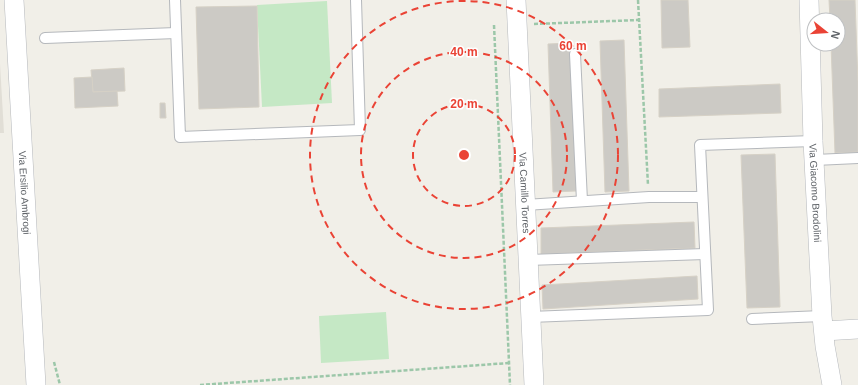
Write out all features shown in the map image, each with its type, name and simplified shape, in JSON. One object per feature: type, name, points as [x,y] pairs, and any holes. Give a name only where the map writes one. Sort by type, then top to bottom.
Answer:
[{"type":"street","name":"Via Ersilio Ambrogi","points":[[14,0],[36,385]]},
{"type":"street","name":"Via Camillo Torres","points":[[516,0],[534,385]]},
{"type":"street","name":"Via Giacomo Brodolini","points":[[809,0],[813,141],[823,324],[825,346],[832,385]]},
{"type":"street","points":[[823,324],[858,330]]},
{"type":"lane","points":[[175,0],[180,137],[360,130],[356,0]]},
{"type":"lane","points":[[45,38],[176,33]]},
{"type":"lane","points":[[575,54],[582,201]]},
{"type":"lane","points":[[530,317],[708,310],[700,145],[813,141]]},
{"type":"lane","points":[[815,160],[858,158]]},
{"type":"lane","points":[[525,204],[649,197],[702,197]]},
{"type":"lane","points":[[528,260],[705,254]]},
{"type":"lane","points":[[752,319],[823,324]]},
{"type":"path","points":[[638,0],[649,197]]},
{"type":"path","points":[[517,25],[639,20]]},
{"type":"path","points":[[494,24],[510,385]]},
{"type":"path","points":[[200,385],[509,363]]},
{"type":"shaded area","points":[[0,64],[4,133],[0,133]]},
{"type":"green space","points":[[327,1],[332,103],[262,107],[257,5]]},
{"type":"green space","points":[[386,312],[389,359],[321,363],[319,316]]},
{"type":"building","points":[[661,0],[688,0],[690,47],[662,48]]},
{"type":"building","points":[[829,0],[855,0],[858,82],[858,152],[835,153],[831,52],[846,52],[846,12],[830,12]]},
{"type":"building","points":[[257,6],[259,107],[199,109],[196,7]]},
{"type":"building","points":[[624,40],[629,191],[605,192],[600,41]]},
{"type":"building","points":[[570,43],[576,191],[553,192],[548,44]]},
{"type":"building","points":[[124,68],[125,91],[93,92],[91,70]]},
{"type":"building","points":[[92,77],[93,92],[117,91],[118,106],[75,108],[74,78]]},
{"type":"building","points":[[780,84],[781,113],[659,117],[659,89]]},
{"type":"building","points":[[160,103],[165,103],[166,118],[160,118]]},
{"type":"building","points":[[775,154],[780,307],[747,308],[741,155]]},
{"type":"building","points":[[694,222],[695,248],[541,254],[541,228]]},
{"type":"building","points":[[697,276],[698,299],[543,309],[542,285]]}]
